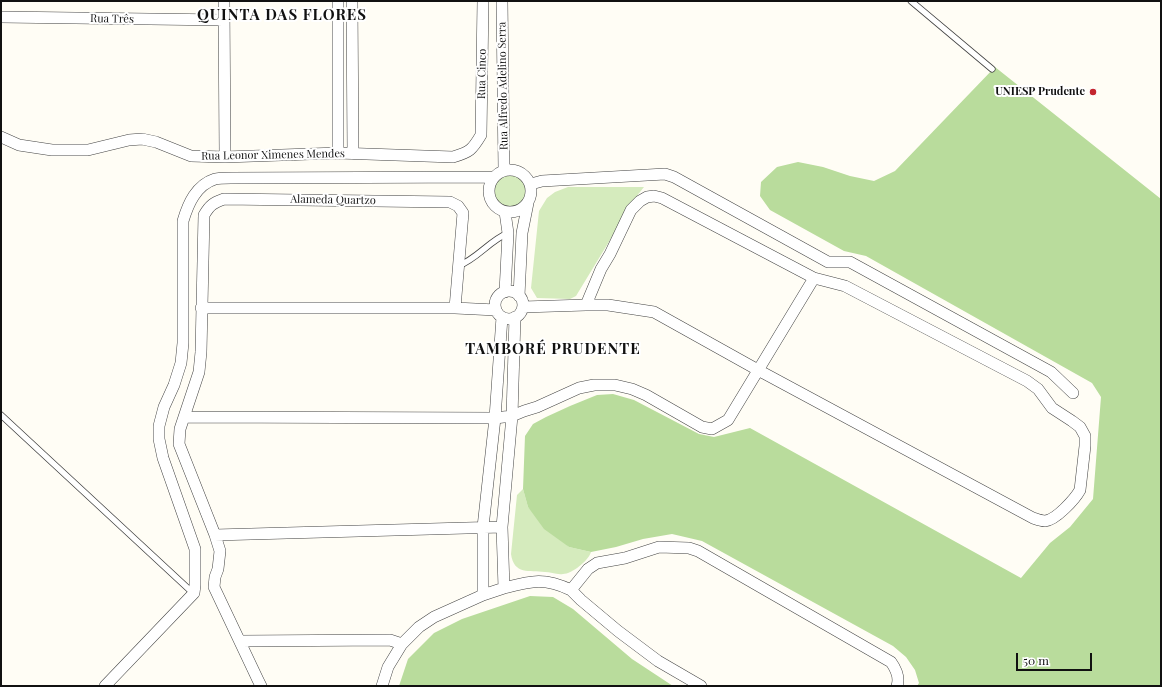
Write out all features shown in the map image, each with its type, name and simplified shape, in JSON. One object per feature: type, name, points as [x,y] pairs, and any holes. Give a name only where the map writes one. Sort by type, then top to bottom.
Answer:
[{"type":"street","points":[[224,1],[225,157]]},
{"type":"street","points":[[338,1],[338,153]]},
{"type":"street","points":[[352,1],[353,154]]},
{"type":"street","name":"Rua Cinco","points":[[476,145],[481,135],[482,1]]},
{"type":"street","name":"Rua Alfredo Adelino Serra","points":[[502,1],[504,170]]},
{"type":"street","name":"Rua Três","points":[[1,18],[224,20]]},
{"type":"street","name":"Rua Leonor Ximenes Mendes","points":[[1,137],[19,145],[52,150],[88,150],[129,140],[142,139],[156,142],[191,156],[225,157],[338,153],[453,157],[468,152],[476,145]]},
{"type":"street","points":[[504,170],[517,170],[528,178],[531,184],[531,197],[524,208],[518,211],[505,212],[498,209],[490,198],[490,183],[498,173],[504,170]]},
{"type":"street","points":[[531,184],[542,181],[664,174],[674,177],[828,262],[850,262],[1051,372],[1073,393]]},
{"type":"street","points":[[105,686],[194,593],[196,549],[163,458],[159,440],[159,426],[164,407],[174,385],[181,363],[183,342],[183,221],[188,204],[194,194],[204,185],[214,180],[231,178],[494,177]]},
{"type":"street","points":[[523,307],[608,305],[654,312],[758,370],[1033,518],[1045,521],[1052,519],[1064,510],[1077,496],[1080,490],[1085,436],[1080,427],[1052,408],[1038,389],[1027,381],[846,286],[814,278],[662,198],[654,196],[647,197],[640,201],[631,210],[610,254],[601,269],[586,305]]},
{"type":"street","name":"Alameda Quartzo","points":[[201,308],[204,215],[209,207],[224,199],[450,202],[458,206],[462,213],[455,308]]},
{"type":"street","points":[[519,296],[522,233],[528,203]]},
{"type":"street","points":[[504,292],[508,233],[505,212]]},
{"type":"street","points":[[184,417],[495,418],[512,416],[579,388],[594,385],[615,384],[646,395],[702,427],[712,429],[728,420],[814,278]]},
{"type":"street","points":[[261,686],[214,587],[220,550],[216,535],[179,444],[180,429],[193,394],[199,372],[201,352],[201,308],[455,308],[499,313],[511,319],[519,315],[523,307],[523,303],[519,296],[512,291],[504,292],[500,294],[495,304],[499,313],[495,418],[483,528],[483,595]]},
{"type":"street","points":[[504,588],[502,527],[512,416],[515,317]]},
{"type":"street","points":[[216,535],[502,527]]},
{"type":"street","points":[[571,590],[588,569],[597,564],[625,558],[659,547],[689,548],[698,551],[891,662],[897,670],[899,682],[897,686]]},
{"type":"street","points":[[382,686],[388,667],[402,644],[419,627],[434,617],[483,595],[504,588],[529,581],[546,581],[558,584],[571,590],[618,631],[658,661],[701,686]]},
{"type":"street","points":[[240,641],[390,640],[402,644]]},
{"type":"lane","points":[[911,1],[992,69]]},
{"type":"lane","points":[[458,266],[466,263],[498,237],[508,233]]},
{"type":"lane","points":[[1,415],[194,593]]},
{"type":"green space","points":[[995,67],[1161,199],[1161,686],[917,686],[919,683],[915,670],[906,657],[893,646],[702,541],[672,534],[643,539],[616,547],[591,552],[569,547],[544,529],[528,507],[523,489],[525,436],[533,424],[546,417],[597,395],[613,394],[634,400],[699,434],[714,437],[750,428],[1021,578],[1050,543],[1070,527],[1093,499],[1101,397],[1092,383],[866,256],[844,251],[770,210],[760,196],[761,182],[777,167],[798,162],[823,167],[850,176],[874,181],[895,171]]},
{"type":"green space","points":[[510,174],[516,175],[522,179],[526,185],[526,197],[522,203],[516,207],[510,208],[504,207],[498,203],[494,197],[493,191],[494,185],[498,179],[504,175]]},
{"type":"green space","points":[[568,187],[644,187],[632,202],[576,296],[570,299],[537,298],[531,288],[539,211],[547,198],[555,192]]},
{"type":"green space","points":[[523,489],[528,507],[569,547],[591,552],[584,562],[571,572],[558,574],[528,571],[515,565],[511,554],[517,495]]},
{"type":"green space","points":[[530,596],[553,597],[573,609],[632,659],[673,686],[399,686],[408,659],[434,633],[462,619]]},
{"type":"place","name":"UNIESP Prudente","points":[[1093,92]]},
{"type":"district","name":"QUINTA DAS FLORES","points":[[282,15]]},
{"type":"district","name":"TAMBORÉ PRUDENTE","points":[[553,349]]}]
